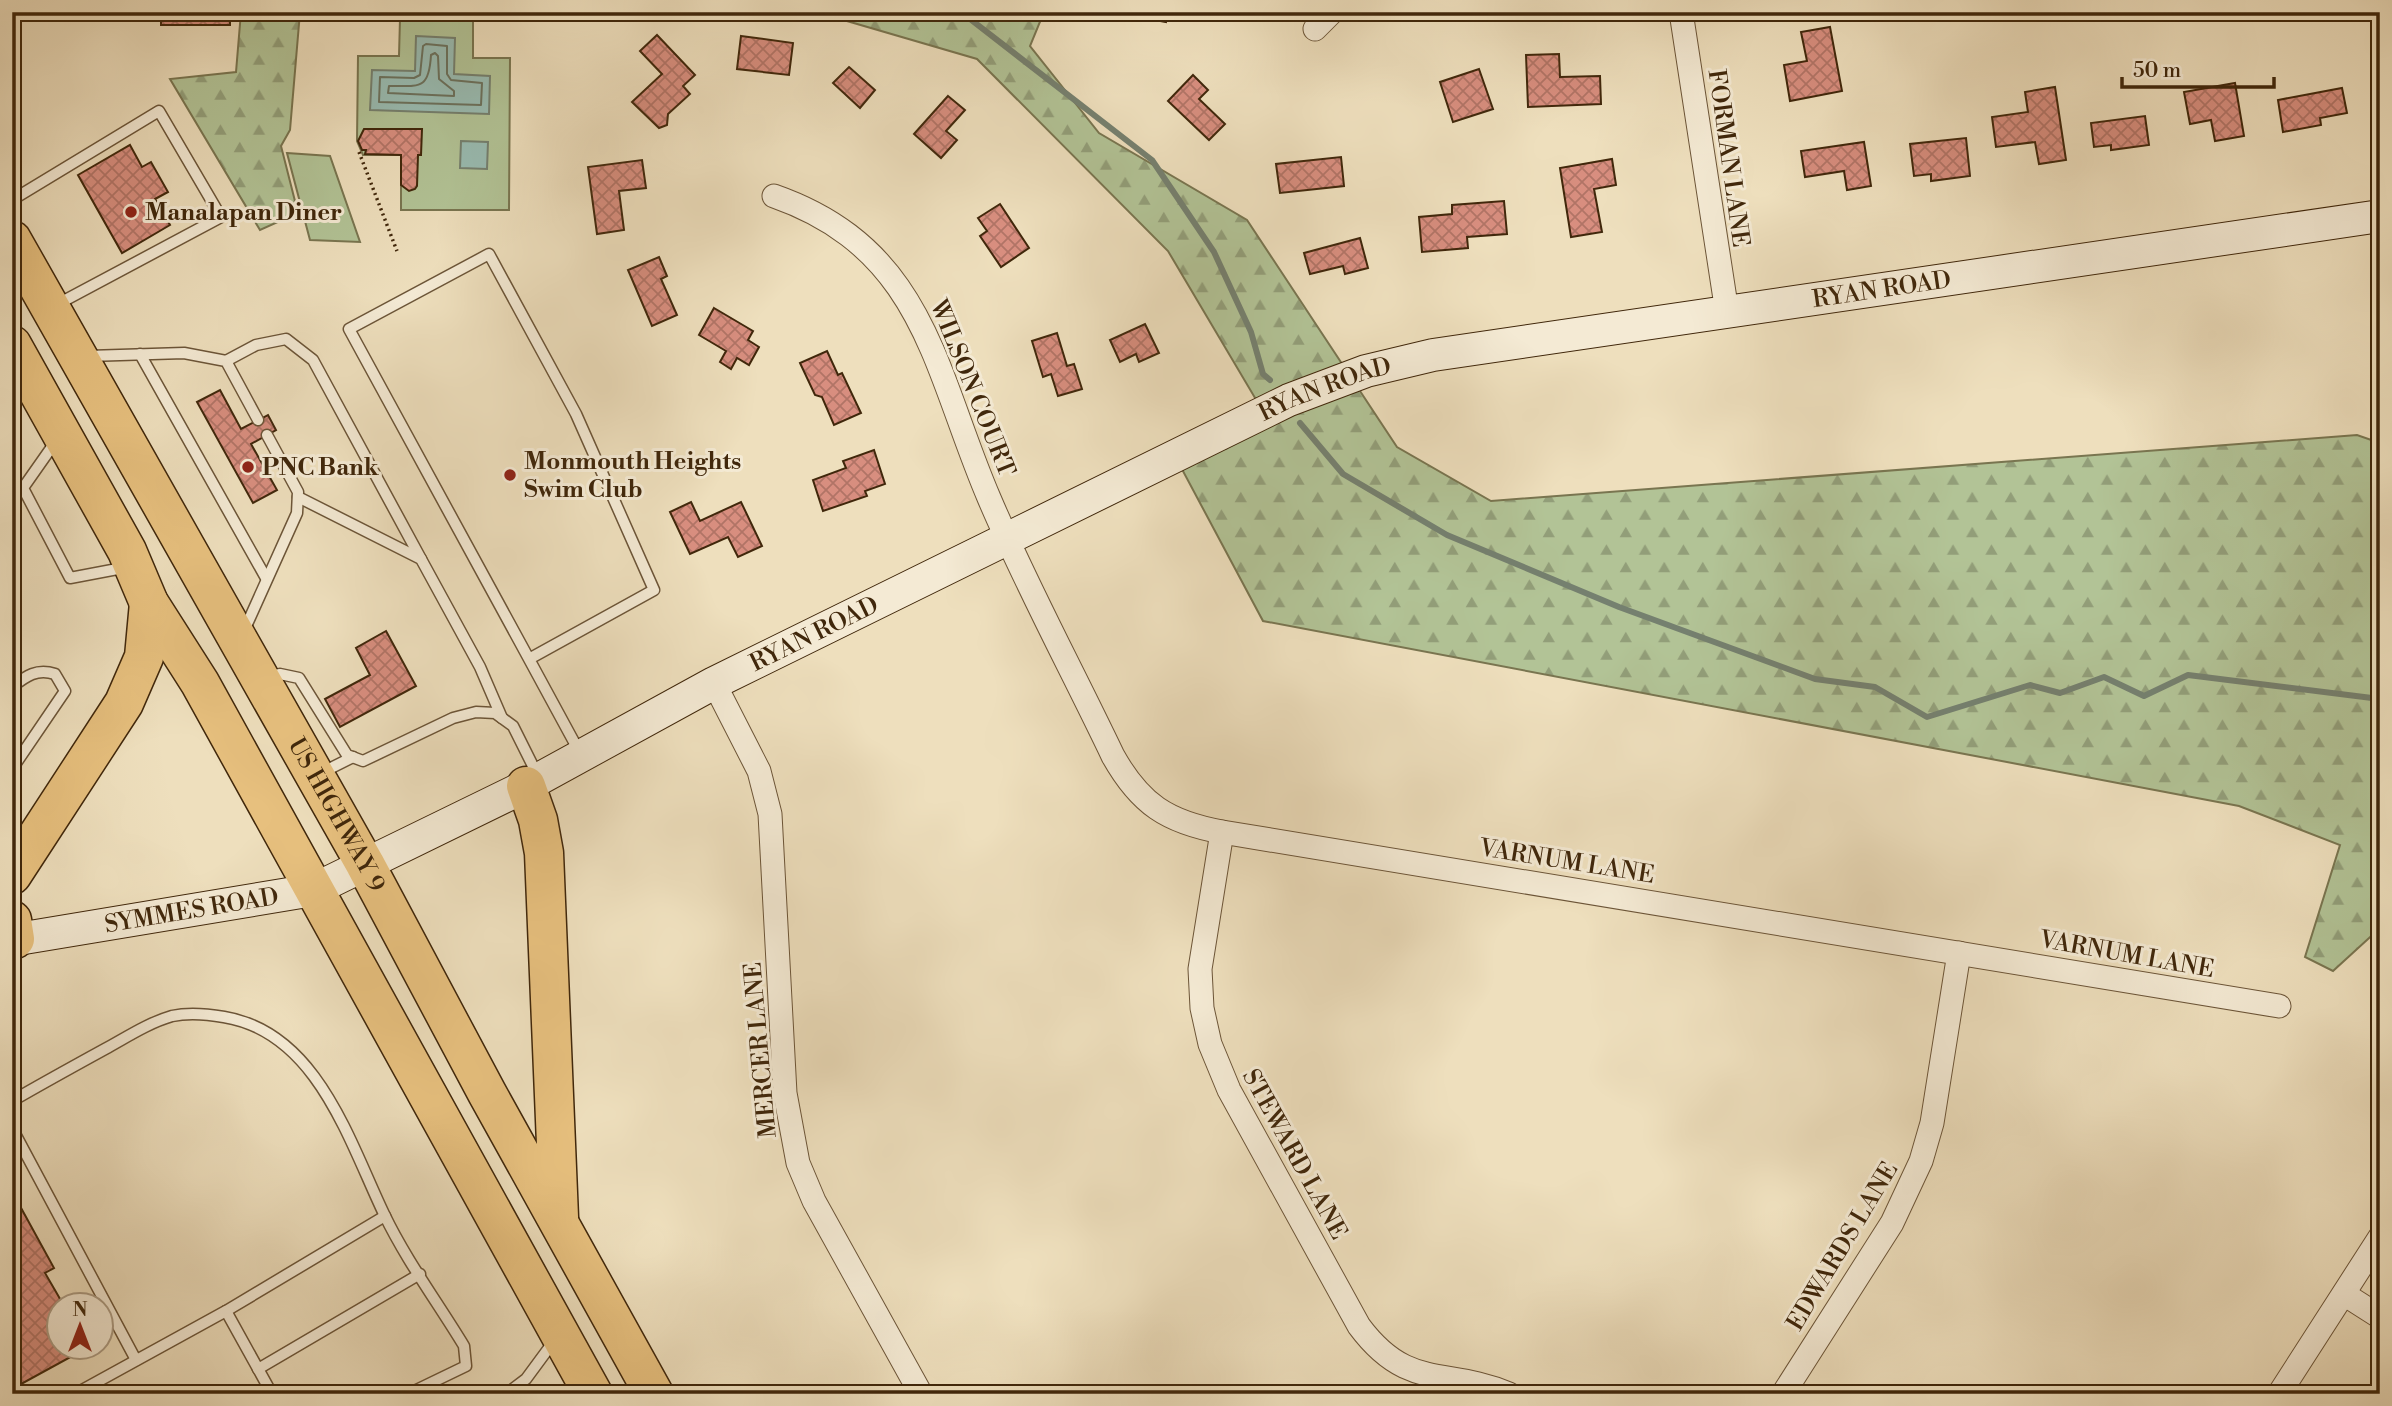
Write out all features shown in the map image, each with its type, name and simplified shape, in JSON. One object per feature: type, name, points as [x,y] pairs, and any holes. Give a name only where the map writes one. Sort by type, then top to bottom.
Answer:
[{"type":"highway","name":"US HIGHWAY 9","points":[[12,240],[365,863],[487,1093],[559,1219],[653,1394]]},
{"type":"highway","points":[[12,345],[134,566],[149,603],[200,683],[593,1394]]},
{"type":"highway","points":[[15,877],[124,704],[144,657],[149,603]]},
{"type":"highway","points":[[533,782],[544,853],[559,1219]]},
{"type":"street","points":[[1315,29],[1332,12]]},
{"type":"street","name":"FORMAN LANE","points":[[1681,12],[1727,312]]},
{"type":"street","name":"WILSON COURT","points":[[774,196],[830,219],[880,265],[906,296],[924,326],[988,497],[1008,539]]},
{"type":"street","name":"RYAN ROAD","points":[[365,863],[533,782],[715,682],[1289,400],[1366,371],[1433,355],[2380,216]]},
{"type":"street","name":"VARNUM LANE","points":[[1008,539],[1126,778],[1153,807],[1196,827],[2279,1006]]},
{"type":"street","name":"MERCER LANE","points":[[715,682],[759,771],[770,814],[785,1093],[798,1163],[814,1201],[921,1394]]},
{"type":"street","name":"STEWARD LANE","points":[[1222,832],[1200,969],[1202,1009],[1210,1044],[1229,1090],[1359,1326],[1373,1344],[1395,1363],[1410,1370],[1509,1394]]},
{"type":"street","name":"SYMMES ROAD","points":[[13,933],[313,890],[365,863]]},
{"type":"street","name":"EDWARDS LANE","points":[[1783,1394],[1892,1223],[1921,1161],[1932,1123],[1959,953]]},
{"type":"street","points":[[2279,1394],[2380,1237]]},
{"type":"street","points":[[2344,1294],[2380,1317]]},
{"type":"lane","points":[[12,200],[159,111],[221,218],[50,308]]},
{"type":"lane","points":[[529,659],[654,590],[576,414],[489,254],[349,329],[581,756]]},
{"type":"lane","points":[[78,357],[184,353],[226,361],[256,345],[286,339],[313,360],[480,667],[502,718]]},
{"type":"lane","points":[[140,354],[266,578]]},
{"type":"lane","points":[[226,361],[258,420]]},
{"type":"lane","points":[[61,433],[23,488],[70,578],[134,566]]},
{"type":"lane","points":[[240,642],[297,513],[298,497],[267,435]]},
{"type":"lane","points":[[298,497],[421,559]]},
{"type":"lane","points":[[12,687],[25,677],[46,671],[55,674],[65,691],[12,769]]},
{"type":"lane","points":[[261,678],[280,674],[299,678],[347,755],[363,761],[453,718],[476,712],[495,713],[513,726],[533,782]]},
{"type":"lane","points":[[316,776],[353,757]]},
{"type":"lane","points":[[12,1101],[148,1025],[173,1016],[201,1013],[230,1018],[260,1027],[283,1041],[318,1083],[363,1163],[385,1216],[464,1346],[467,1366],[408,1394]]},
{"type":"lane","points":[[12,1128],[136,1360]]},
{"type":"lane","points":[[75,1394],[226,1311],[385,1216]]},
{"type":"lane","points":[[258,1369],[420,1274]]},
{"type":"lane","points":[[226,1311],[272,1394]]},
{"type":"lane","points":[[506,1394],[526,1379],[560,1334]]},
{"type":"path","points":[[359,152],[397,251]]},
{"type":"green space","points":[[241,12],[300,12],[290,130],[281,146],[298,213],[260,230],[170,79],[236,72]]},
{"type":"green space","points":[[816,12],[1044,12],[1030,46],[1099,133],[1247,220],[1397,447],[1491,501],[2357,435],[2380,443],[2380,928],[2333,971],[2305,957],[2340,845],[2239,806],[1263,621],[1176,458],[1264,413],[1168,251],[977,59]]},
{"type":"green space","points":[[400,19],[473,19],[473,58],[510,58],[509,210],[401,210],[401,155],[363,155],[357,141],[358,56],[399,56]]},
{"type":"green space","points":[[287,153],[330,156],[360,242],[310,240]]},
{"type":"water","points":[[416,36],[455,38],[454,74],[490,76],[489,114],[370,110],[372,70],[415,71]]},
{"type":"water","points":[[461,141],[488,142],[487,169],[460,168]]},
{"type":"building","points":[[161,12],[230,12],[230,25],[161,25]]},
{"type":"building","points":[[1140,12],[1168,12],[1166,22],[1139,17]]},
{"type":"building","points":[[1830,27],[1842,91],[1790,101],[1784,65],[1807,61],[1801,32]]},
{"type":"building","points":[[657,35],[695,75],[683,86],[690,94],[668,114],[667,125],[659,128],[632,102],[662,74],[640,51]]},
{"type":"building","points":[[741,36],[793,43],[789,75],[737,69]]},
{"type":"building","points":[[1559,54],[1560,77],[1600,76],[1601,104],[1528,107],[1526,55]]},
{"type":"building","points":[[849,67],[875,90],[860,108],[833,83]]},
{"type":"building","points":[[1479,69],[1493,109],[1453,122],[1440,82]]},
{"type":"building","points":[[1193,75],[1208,90],[1199,99],[1225,124],[1209,140],[1168,101]]},
{"type":"building","points":[[2235,83],[2244,136],[2215,141],[2211,120],[2190,124],[2184,92]]},
{"type":"building","points":[[2055,87],[2066,160],[2039,164],[2035,142],[1996,147],[1992,117],[2028,112],[2025,92]]},
{"type":"building","points":[[2342,88],[2347,113],[2320,118],[2321,125],[2283,132],[2278,100]]},
{"type":"building","points":[[948,96],[965,110],[946,131],[957,140],[941,158],[914,134]]},
{"type":"building","points":[[2145,116],[2149,145],[2111,150],[2111,145],[2094,147],[2091,123]]},
{"type":"building","points":[[364,129],[422,129],[415,189],[409,191],[401,185],[401,155],[365,154],[366,150],[362,150],[358,141]]},
{"type":"building","points":[[1966,138],[1970,176],[1931,181],[1931,174],[1914,176],[1910,144]]},
{"type":"building","points":[[1864,142],[1871,186],[1847,190],[1844,171],[1805,177],[1801,151]]},
{"type":"building","name":"Manalapan Diner","points":[[130,145],[142,167],[151,162],[168,192],[155,199],[170,225],[122,253],[78,175]]},
{"type":"building","points":[[1341,157],[1344,186],[1280,193],[1276,164]]},
{"type":"building","points":[[1612,159],[1616,185],[1594,189],[1602,232],[1571,237],[1560,168]]},
{"type":"building","points":[[642,160],[646,188],[619,191],[624,230],[597,234],[588,167]]},
{"type":"building","points":[[1504,201],[1507,234],[1467,237],[1468,248],[1422,252],[1419,217],[1452,214],[1452,205]]},
{"type":"building","points":[[1000,204],[1029,248],[1001,267],[980,236],[987,231],[978,218]]},
{"type":"building","points":[[1360,238],[1368,268],[1345,274],[1343,266],[1310,274],[1304,253]]},
{"type":"building","points":[[659,257],[667,276],[661,279],[677,315],[652,326],[628,270]]},
{"type":"building","points":[[714,308],[753,331],[748,340],[759,347],[749,365],[737,358],[731,369],[720,362],[726,351],[699,335]]},
{"type":"building","points":[[1145,324],[1159,353],[1139,362],[1136,354],[1120,362],[1110,340]]},
{"type":"building","points":[[1057,333],[1067,366],[1074,364],[1082,389],[1058,396],[1051,374],[1043,377],[1032,341]]},
{"type":"building","points":[[827,351],[838,375],[842,373],[861,413],[834,425],[822,397],[815,395],[800,363]]},
{"type":"building","name":"PNC Bank","points":[[220,390],[241,429],[268,415],[276,430],[251,444],[277,490],[253,503],[197,402]]},
{"type":"building","points":[[874,450],[885,484],[865,491],[867,496],[823,511],[813,480],[846,468],[843,461]]},
{"type":"building","points":[[691,502],[700,521],[741,502],[762,546],[738,557],[728,537],[690,554],[670,512]]},
{"type":"building","points":[[386,631],[416,686],[340,727],[325,699],[370,675],[356,648]]},
{"type":"building","points":[[20,1206],[54,1268],[45,1273],[55,1290],[46,1290],[46,1360],[65,1360],[12,1389],[12,1210]]},
{"type":"waterway","points":[[961,12],[1152,160],[1214,252],[1251,332],[1263,374],[1270,380]]},
{"type":"waterway","points":[[1300,423],[1343,474],[1447,535],[1619,607],[1815,679],[1875,687],[1927,717],[2030,685],[2060,693],[2104,677],[2144,696],[2188,675],[2380,699]]},
{"type":"place","name":"Manalapan Diner","points":[[131,212]]},
{"type":"place","name":"PNC Bank","points":[[248,467]]},
{"type":"place","name":"Monmouth Heights Swim Club","points":[[510,475]]}]
